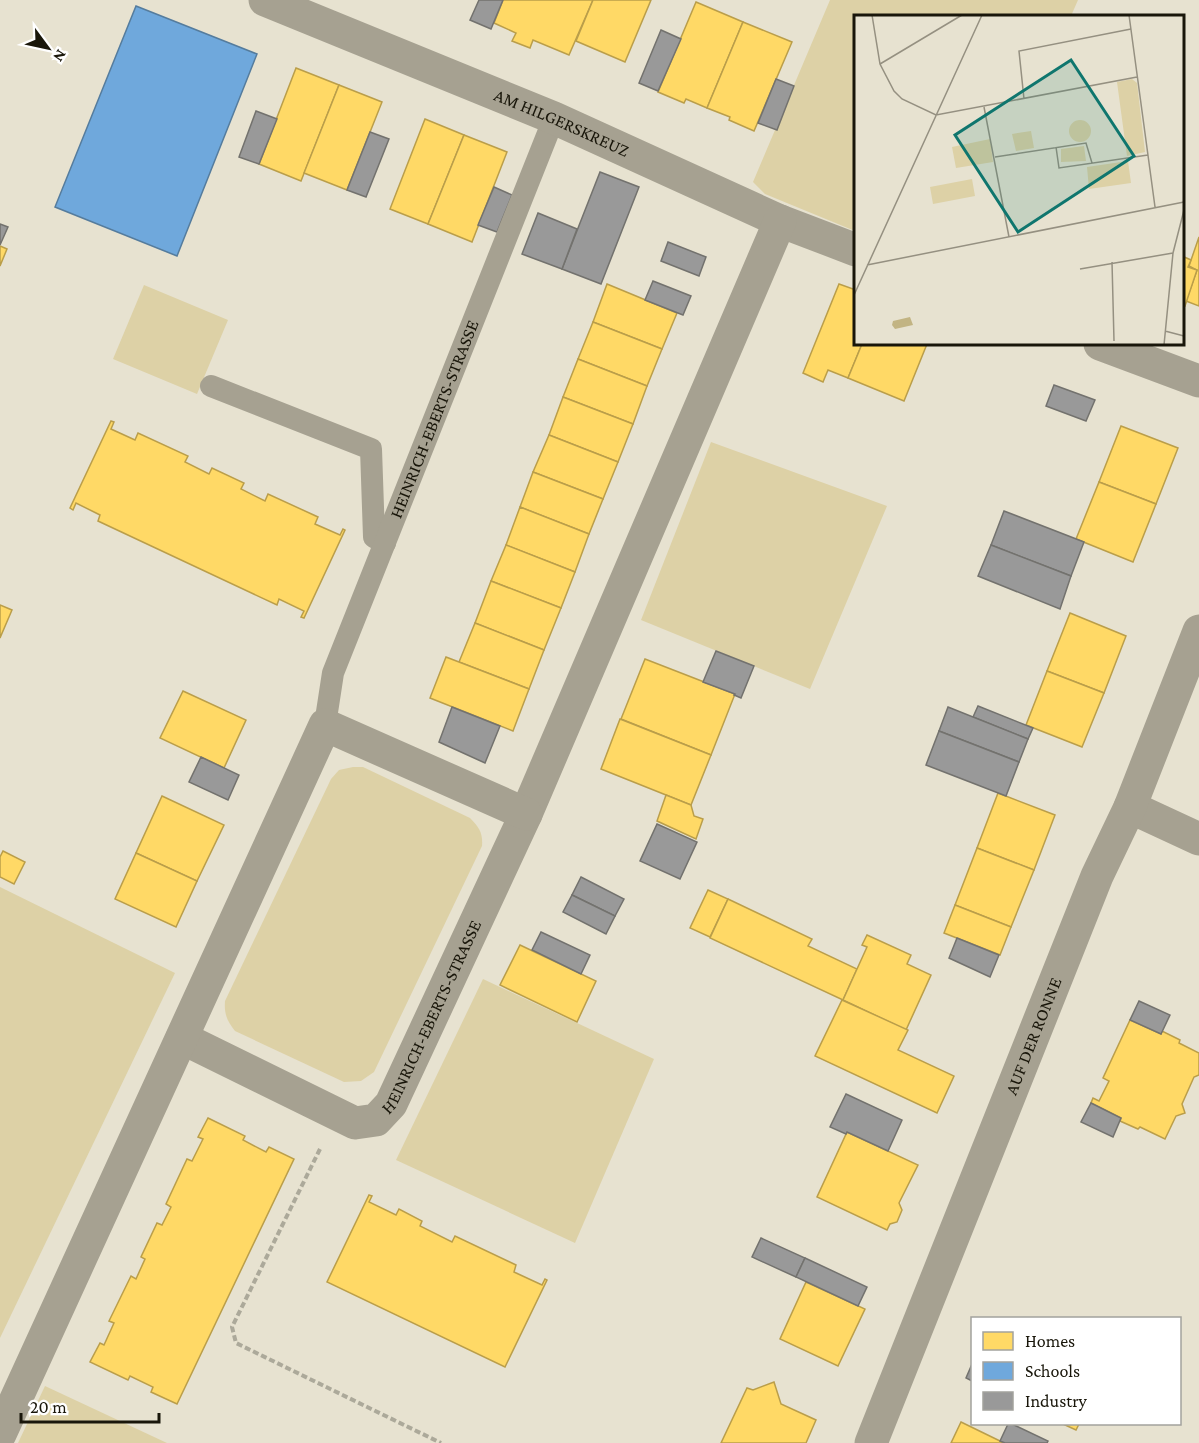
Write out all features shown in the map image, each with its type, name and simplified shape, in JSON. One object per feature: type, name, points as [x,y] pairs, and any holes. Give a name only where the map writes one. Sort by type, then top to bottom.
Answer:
[{"type":"street","name":"AM HILGERSKREUZ","points":[[265,0],[554,118],[780,221],[854,250]]},
{"type":"street","name":"HEINRICH-EBERTS-STRASSE","points":[[182,1038],[355,1123],[376,1120],[391,1104],[526,814],[780,221]]},
{"type":"street","points":[[1103,345],[1199,381]]},
{"type":"street","name":"AUF DER RONNE","points":[[872,1443],[1097,876],[1130,807],[1199,631]]},
{"type":"street","name":"HEINRICH-EBERTS-STRASSE","points":[[0,1434],[325,725]]},
{"type":"street","points":[[325,725],[526,814]]},
{"type":"street","points":[[1130,807],[1199,839]]},
{"type":"lane","name":"HEINRICH-EBERTS-STRASSE","points":[[325,725],[333,673],[554,118]]},
{"type":"lane","points":[[211,386],[371,449],[374,537],[385,543]]},
{"type":"path","points":[[338,1114],[232,1327],[236,1343],[441,1443]]},
{"type":"shaded area","points":[[830,0],[1078,0],[1071,15],[854,15],[854,231],[765,194],[753,182]]},
{"type":"shaded area","points":[[144,285],[228,320],[197,394],[113,359]]},
{"type":"shaded area","points":[[711,442],[887,506],[810,689],[641,620]]},
{"type":"shaded area","points":[[363,767],[470,818],[480,831],[482,846],[374,1072],[361,1081],[344,1082],[235,1031],[227,1017],[225,1001],[331,779],[339,770]]},
{"type":"shaded area","points":[[0,887],[175,973],[0,1338]]},
{"type":"shaded area","points":[[483,979],[654,1059],[575,1243],[396,1160]]},
{"type":"shaded area","points":[[45,1386],[167,1443],[18,1443]]},
{"type":"building: Homes","points":[[503,0],[593,0],[569,55],[533,40],[530,48],[512,41],[516,33],[494,23]]},
{"type":"building: Homes","points":[[593,0],[651,0],[625,62],[576,41]]},
{"type":"building: Homes","points":[[696,2],[743,22],[707,108],[686,99],[684,103],[658,92]]},
{"type":"building: Homes","points":[[743,22],[792,42],[754,131],[729,120],[730,117],[707,108]]},
{"type":"building: Homes","points":[[296,68],[339,85],[301,181],[259,164]]},
{"type":"building: Homes","points":[[339,85],[382,102],[347,190],[304,173]]},
{"type":"building: Homes","points":[[425,119],[464,135],[428,224],[390,209]]},
{"type":"building: Homes","points":[[464,135],[507,152],[472,242],[428,224]]},
{"type":"building: Homes","points":[[1199,237],[1199,306],[1186,301],[1197,270],[1189,266]]},
{"type":"building: Homes","points":[[0,246],[7,249],[0,266]]},
{"type":"building: Homes","points":[[1184,257],[1191,260],[1188,267],[1197,270],[1185,306]]},
{"type":"building: Homes","points":[[607,284],[677,313],[662,349],[593,322]]},
{"type":"building: Homes","points":[[839,284],[854,289],[854,345],[862,345],[848,378],[828,370],[823,382],[803,373]]},
{"type":"building: Homes","points":[[593,322],[662,349],[647,386],[578,359]]},
{"type":"building: Homes","points":[[862,345],[927,345],[904,401],[848,378]]},
{"type":"building: Homes","points":[[578,359],[647,386],[633,424],[563,397]]},
{"type":"building: Homes","points":[[563,397],[633,424],[618,462],[549,435]]},
{"type":"building: Homes","points":[[111,421],[114,422],[111,429],[135,440],[138,433],[188,456],[185,462],[209,474],[212,468],[244,483],[241,489],[265,501],[268,494],[318,517],[315,524],[340,535],[343,529],[345,530],[304,618],[301,617],[304,611],[279,599],[277,605],[98,521],[100,515],[76,503],[73,510],[70,508]]},
{"type":"building: Homes","points":[[1121,426],[1178,448],[1156,504],[1099,482]]},
{"type":"building: Homes","points":[[549,435],[618,462],[603,499],[533,472]]},
{"type":"building: Homes","points":[[533,472],[603,499],[589,534],[520,507]]},
{"type":"building: Homes","points":[[1099,482],[1156,504],[1133,562],[1076,539]]},
{"type":"building: Homes","points":[[520,507],[589,534],[575,572],[506,545]]},
{"type":"building: Homes","points":[[506,545],[575,572],[561,608],[491,581]]},
{"type":"building: Homes","points":[[491,581],[561,608],[544,650],[475,623]]},
{"type":"building: Homes","points":[[0,605],[12,610],[0,638]]},
{"type":"building: Homes","points":[[1070,613],[1126,636],[1104,693],[1047,671]]},
{"type":"building: Homes","points":[[475,623],[544,650],[529,689],[459,662]]},
{"type":"building: Homes","points":[[446,657],[529,689],[513,731],[430,698]]},
{"type":"building: Homes","points":[[645,659],[735,694],[711,755],[621,719]]},
{"type":"building: Homes","points":[[1047,671],[1104,693],[1082,747],[1026,725]]},
{"type":"building: Homes","points":[[183,691],[246,720],[224,768],[160,738]]},
{"type":"building: Homes","points":[[620,719],[711,755],[691,805],[601,769]]},
{"type":"building: Homes","points":[[998,793],[1055,815],[1034,870],[977,848]]},
{"type":"building: Homes","points":[[666,795],[691,805],[694,816],[703,819],[696,839],[657,821]]},
{"type":"building: Homes","points":[[162,796],[224,825],[197,881],[136,853]]},
{"type":"building: Homes","points":[[977,848],[1034,870],[1011,927],[955,905]]},
{"type":"building: Homes","points":[[3,851],[25,862],[14,884],[0,877],[0,857]]},
{"type":"building: Homes","points":[[136,853],[197,881],[176,927],[115,899]]},
{"type":"building: Homes","points":[[708,890],[728,899],[710,937],[690,928]]},
{"type":"building: Homes","points":[[728,899],[812,939],[808,946],[857,969],[843,1000],[710,938]]},
{"type":"building: Homes","points":[[955,905],[1011,927],[1000,955],[944,933]]},
{"type":"building: Homes","points":[[867,935],[911,955],[907,964],[931,975],[906,1030],[843,1000],[867,947],[862,945]]},
{"type":"building: Homes","points":[[520,945],[596,981],[577,1022],[500,985]]},
{"type":"building: Homes","points":[[842,1000],[908,1030],[898,1050],[954,1076],[937,1113],[815,1056]]},
{"type":"building: Homes","points":[[1130,1020],[1161,1034],[1162,1031],[1199,1053],[1199,1075],[1194,1077],[1182,1104],[1185,1113],[1176,1116],[1165,1139],[1140,1127],[1138,1129],[1120,1121],[1121,1118],[1091,1103],[1093,1098],[1099,1101],[1109,1081],[1103,1078]]},
{"type":"building: Homes","points":[[208,1118],[245,1136],[243,1140],[266,1152],[269,1147],[294,1159],[177,1404],[151,1392],[153,1387],[130,1376],[128,1380],[90,1362],[100,1343],[104,1345],[114,1323],[109,1321],[131,1276],[136,1279],[145,1259],[141,1257],[157,1223],[162,1225],[171,1207],[166,1204],[187,1159],[192,1161],[203,1139],[198,1137]]},
{"type":"building: Homes","points":[[847,1132],[918,1165],[899,1203],[902,1210],[897,1222],[890,1224],[887,1230],[817,1197]]},
{"type":"building: Homes","points":[[369,1195],[372,1196],[369,1202],[396,1215],[399,1209],[422,1221],[420,1226],[452,1242],[455,1236],[516,1265],[514,1272],[542,1285],[545,1279],[547,1280],[505,1367],[327,1282]]},
{"type":"building: Homes","points":[[806,1282],[865,1309],[838,1366],[780,1339]]},
{"type":"building: Homes","points":[[774,1382],[781,1404],[816,1420],[806,1443],[721,1443],[747,1388],[753,1390]]},
{"type":"building: Homes","points":[[961,1422],[1000,1441],[1005,1443],[951,1443]]},
{"type":"building: Homes","points":[[1065,1425],[1078,1425],[1076,1430]]},
{"type":"building: Schools","points":[[136,6],[257,54],[177,256],[55,207]]},
{"type":"building: Industry","points":[[479,0],[503,0],[491,29],[470,20]]},
{"type":"building: Industry","points":[[661,30],[681,39],[658,91],[639,83]]},
{"type":"building: Industry","points":[[776,79],[794,86],[777,130],[758,123]]},
{"type":"building: Industry","points":[[256,111],[277,119],[259,164],[239,157]]},
{"type":"building: Industry","points":[[370,132],[389,139],[366,197],[347,190]]},
{"type":"building: Industry","points":[[600,172],[639,187],[601,284],[562,269]]},
{"type":"building: Industry","points":[[494,187],[512,195],[497,232],[478,225]]},
{"type":"building: Industry","points":[[538,213],[577,229],[562,269],[522,254]]},
{"type":"building: Industry","points":[[0,224],[8,227],[0,245]]},
{"type":"building: Industry","points":[[668,242],[706,257],[699,276],[661,261]]},
{"type":"building: Industry","points":[[653,281],[691,296],[683,315],[645,300]]},
{"type":"building: Industry","points":[[1054,385],[1095,400],[1086,421],[1046,406]]},
{"type":"building: Industry","points":[[1004,511],[1084,542],[1071,576],[991,545]]},
{"type":"building: Industry","points":[[991,545],[1071,576],[1060,609],[978,576]]},
{"type":"building: Industry","points":[[716,651],[754,666],[741,698],[703,682]]},
{"type":"building: Industry","points":[[978,706],[1033,728],[1028,739],[973,717]]},
{"type":"building: Industry","points":[[452,707],[500,726],[485,763],[439,742]]},
{"type":"building: Industry","points":[[948,707],[1028,739],[1019,762],[939,731]]},
{"type":"building: Industry","points":[[939,731],[1019,762],[1006,796],[926,765]]},
{"type":"building: Industry","points":[[201,757],[239,775],[228,800],[189,782]]},
{"type":"building: Industry","points":[[657,824],[697,842],[680,879],[640,861]]},
{"type":"building: Industry","points":[[581,877],[624,899],[615,916],[572,895]]},
{"type":"building: Industry","points":[[572,895],[615,916],[606,934],[563,912]]},
{"type":"building: Industry","points":[[541,932],[590,955],[581,974],[532,950]]},
{"type":"building: Industry","points":[[957,938],[999,955],[990,977],[949,958]]},
{"type":"building: Industry","points":[[1139,1001],[1170,1015],[1161,1034],[1130,1020]]},
{"type":"building: Industry","points":[[846,1094],[902,1120],[888,1151],[847,1132],[846,1134],[830,1127]]},
{"type":"building: Industry","points":[[1091,1103],[1121,1118],[1113,1137],[1081,1122]]},
{"type":"building: Industry","points":[[761,1238],[805,1258],[796,1277],[752,1257]]},
{"type":"building: Industry","points":[[805,1258],[867,1287],[858,1306],[796,1277]]},
{"type":"building: Industry","points":[[971,1366],[971,1380],[966,1378]]},
{"type":"building: Industry","points":[[1008,1425],[1014,1425],[1048,1441],[1047,1443],[1005,1443],[1000,1441]]}]
